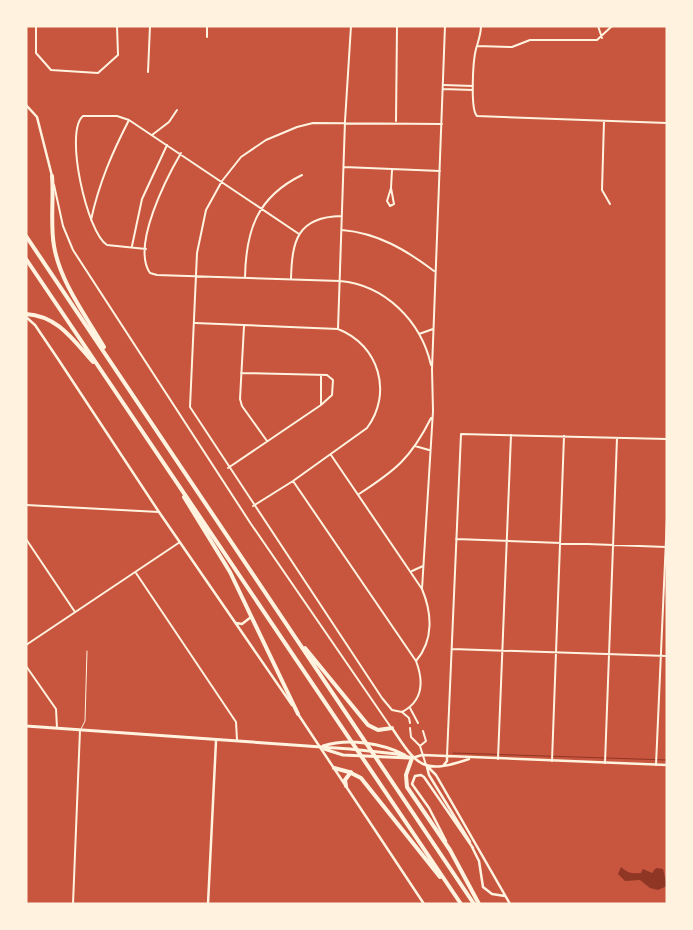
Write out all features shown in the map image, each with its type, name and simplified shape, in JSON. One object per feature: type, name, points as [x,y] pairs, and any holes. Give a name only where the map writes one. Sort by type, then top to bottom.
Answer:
[{"type":"highway","points":[[52,176],[53,230],[58,261],[66,281],[123,379]]},
{"type":"highway","points":[[26,236],[474,904]]},
{"type":"highway","points":[[26,259],[461,904]]},
{"type":"highway","points":[[26,316],[44,317],[58,324],[102,372]]},
{"type":"highway","points":[[150,442],[220,556],[298,714]]},
{"type":"highway","points":[[288,627],[363,720],[374,729],[392,728]]},
{"type":"highway","points":[[412,758],[406,775],[407,787],[450,850],[479,904]]},
{"type":"highway","points":[[334,768],[351,772],[361,778],[452,891]]},
{"type":"highway","points":[[346,786],[345,780],[351,772]]},
{"type":"main road","points":[[26,726],[320,747],[397,754],[412,758]]},
{"type":"main road","points":[[320,747],[338,743],[376,745],[396,750],[412,758]]},
{"type":"main road","points":[[320,747],[343,755],[412,758]]},
{"type":"street","points":[[36,26],[36,53],[51,70],[98,73],[118,55],[117,26]]},
{"type":"street","points":[[148,72],[150,26]]},
{"type":"street","points":[[207,26],[207,37]]},
{"type":"street","points":[[338,329],[345,121],[351,26]]},
{"type":"street","points":[[396,122],[397,26]]},
{"type":"street","points":[[422,589],[432,416],[433,329],[445,26]]},
{"type":"street","points":[[481,26],[473,86],[474,112],[477,116],[667,123]]},
{"type":"street","points":[[598,26],[602,38]]},
{"type":"street","points":[[477,46],[512,47],[530,40],[597,40],[602,38],[612,26]]},
{"type":"street","points":[[444,87],[473,86]]},
{"type":"street","points":[[444,87],[473,90]]},
{"type":"street","points":[[26,105],[37,117],[63,226],[73,250],[246,516],[412,758],[426,766],[436,775],[510,904]]},
{"type":"street","points":[[152,135],[169,122],[177,110]]},
{"type":"street","points":[[146,249],[132,246],[112,246],[104,243],[91,221],[78,170],[78,121],[85,115],[118,116],[129,120],[222,180],[299,234]]},
{"type":"street","points":[[91,221],[106,165],[129,120]]},
{"type":"street","points":[[410,723],[402,712],[392,710],[385,702],[253,506],[190,407],[196,275],[198,243],[202,221],[222,180],[234,163],[250,149],[266,140],[305,124],[345,121],[442,124]]},
{"type":"street","points":[[604,121],[602,190],[610,204]]},
{"type":"street","points":[[132,246],[142,199],[167,145]]},
{"type":"street","points":[[180,153],[154,207],[146,249],[148,270],[153,274],[340,281],[361,285],[386,296],[401,309],[420,334],[432,369]]},
{"type":"street","points":[[344,167],[440,171]]},
{"type":"street","points":[[391,188],[395,200],[394,204],[390,206],[386,202],[391,188],[392,170]]},
{"type":"street","points":[[245,277],[248,240],[261,208],[271,195],[302,175]]},
{"type":"street","points":[[291,279],[294,245],[299,234],[314,221],[341,216]]},
{"type":"street","points":[[342,230],[366,233],[391,243],[435,272]]},
{"type":"street","points":[[26,316],[58,359],[424,904]]},
{"type":"street","points":[[195,323],[338,329],[356,338],[371,355],[378,373],[380,399],[367,428],[293,481],[253,506]]},
{"type":"street","points":[[244,326],[241,403],[267,442]]},
{"type":"street","points":[[420,334],[433,329]]},
{"type":"street","points":[[228,468],[331,398],[333,383],[330,377],[320,375],[241,373]]},
{"type":"street","points":[[320,375],[321,405]]},
{"type":"street","points":[[359,494],[397,468],[415,446],[432,416]]},
{"type":"street","points":[[441,767],[447,761],[461,434],[667,439]]},
{"type":"street","points":[[498,758],[504,650],[511,434]]},
{"type":"street","points":[[552,760],[564,436]]},
{"type":"street","points":[[605,762],[617,438]]},
{"type":"street","points":[[415,446],[429,450]]},
{"type":"street","points":[[330,455],[359,494],[422,589],[429,610],[430,627],[424,649],[416,661]]},
{"type":"street","points":[[293,481],[416,661],[421,678],[421,689],[417,700],[402,712]]},
{"type":"street","points":[[26,505],[159,512]]},
{"type":"street","points":[[656,763],[667,517]]},
{"type":"street","points":[[26,539],[75,612]]},
{"type":"street","points":[[456,539],[666,547]]},
{"type":"street","points":[[26,645],[180,542]]},
{"type":"street","points":[[411,571],[423,566]]},
{"type":"street","points":[[136,573],[236,722],[236,742]]},
{"type":"street","points":[[236,623],[242,624],[251,616]]},
{"type":"street","points":[[452,649],[667,656]]},
{"type":"street","points":[[26,666],[56,708],[56,728]]},
{"type":"street","points":[[410,707],[418,724]]},
{"type":"street","points":[[410,728],[411,738],[420,746],[429,775],[473,848],[479,864],[483,887],[492,894],[505,896]]},
{"type":"street","points":[[73,904],[80,730]]},
{"type":"street","points":[[420,746],[426,741],[423,731]]},
{"type":"street","points":[[208,904],[216,741]]},
{"type":"street","points":[[412,758],[422,755],[656,763],[667,765]]},
{"type":"street","points":[[426,766],[441,767],[472,758]]},
{"type":"street","points":[[450,850],[434,816],[412,784],[415,776],[421,775],[424,777],[473,848]]},
{"type":"lane","points":[[80,730],[85,721],[87,651]]},
{"type":"shaded area","points":[[621,867],[628,872],[635,873],[641,873],[643,869],[652,873],[656,868],[663,869],[667,886],[658,890],[650,888],[640,880],[625,881],[618,874]]},
{"type":"waterway","points":[[453,753],[667,760]]}]
